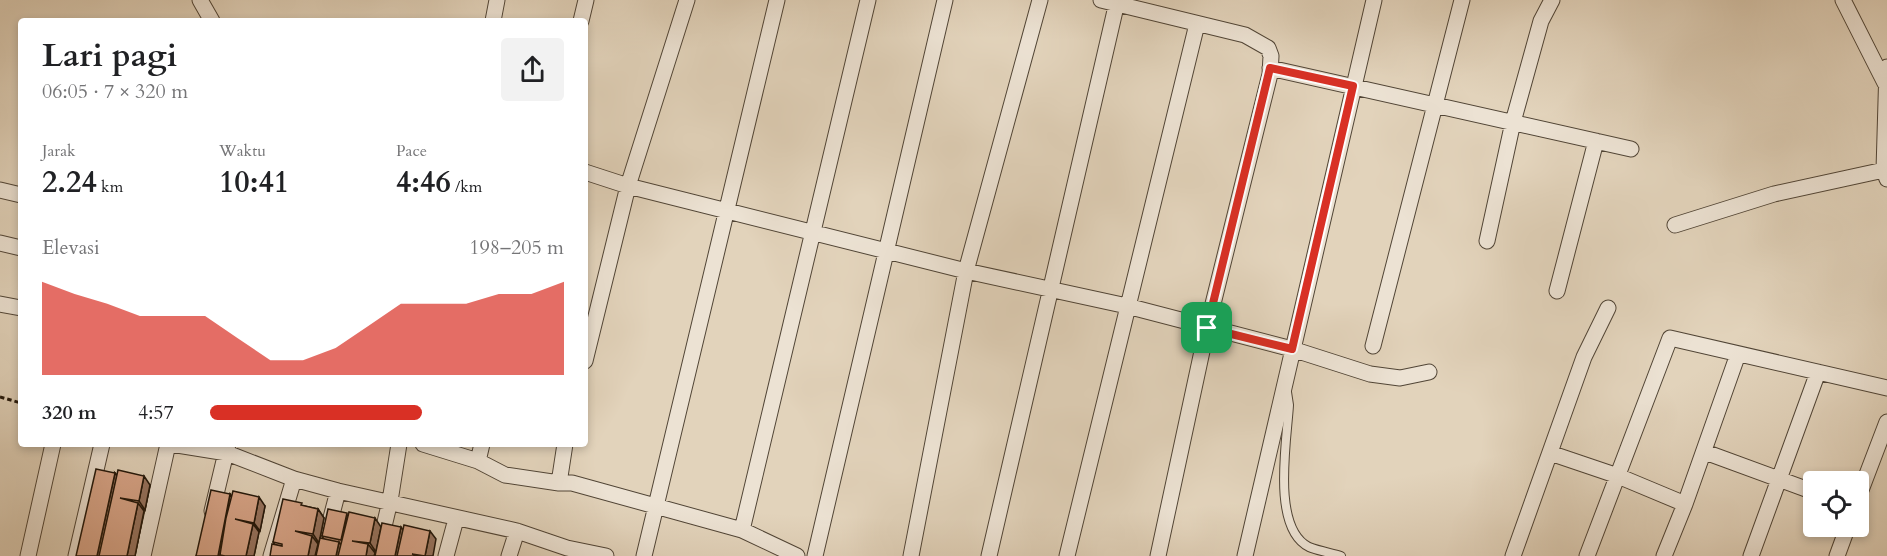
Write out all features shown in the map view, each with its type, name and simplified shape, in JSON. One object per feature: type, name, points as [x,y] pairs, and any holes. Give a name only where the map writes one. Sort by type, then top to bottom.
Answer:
[{"type":"street","points":[[200,0],[210,18]]},
{"type":"street","points":[[494,18],[497,0]]},
{"type":"street","points":[[582,18],[586,0]]},
{"type":"street","points":[[588,349],[628,186],[687,0]]},
{"type":"street","points":[[644,556],[777,0]]},
{"type":"street","points":[[742,530],[868,0]]},
{"type":"street","points":[[815,556],[945,0]]},
{"type":"street","points":[[911,556],[966,271],[1040,0]]},
{"type":"street","points":[[1101,0],[1118,2],[1245,35],[1268,48],[1270,68],[1207,328],[1158,556]]},
{"type":"street","points":[[1245,556],[1284,378],[1374,0]]},
{"type":"street","points":[[1373,346],[1462,0]]},
{"type":"street","points":[[1487,241],[1514,122],[1541,21],[1552,0]]},
{"type":"street","points":[[1843,0],[1885,84]]},
{"type":"street","points":[[989,556],[1118,2]]},
{"type":"street","points":[[1067,556],[1197,24]]},
{"type":"street","points":[[1675,225],[1774,194],[1885,175],[1887,67]]},
{"type":"street","points":[[1270,68],[1630,149]]},
{"type":"street","points":[[1557,291],[1596,141]]},
{"type":"street","points":[[588,173],[628,186],[887,252],[1050,291],[1127,306],[1292,349],[1370,374],[1400,378],[1429,372]]},
{"type":"street","points":[[0,190],[18,194]]},
{"type":"street","points":[[0,243],[18,247]]},
{"type":"street","points":[[0,304],[18,307]]},
{"type":"street","points":[[1513,556],[1584,357],[1608,308]]},
{"type":"street","points":[[1587,556],[1670,338],[1887,388]]},
{"type":"street","points":[[1664,556],[1705,452],[1738,354]]},
{"type":"street","points":[[1751,556],[1818,372]]},
{"type":"street","points":[[1868,471],[1887,422]]},
{"type":"street","points":[[28,556],[52,447]]},
{"type":"street","points":[[76,556],[101,447]]},
{"type":"street","points":[[143,556],[168,447]]},
{"type":"street","points":[[377,556],[390,501],[399,447]]},
{"type":"street","points":[[433,447],[478,461],[513,477],[572,483],[742,530],[797,556]]},
{"type":"street","points":[[478,461],[481,447]]},
{"type":"street","points":[[559,483],[565,447]]},
{"type":"street","points":[[210,522],[227,448],[294,479],[456,519],[517,531],[565,552],[606,556]]},
{"type":"street","points":[[1705,452],[1803,488]]},
{"type":"street","points":[[1550,453],[1618,476],[1685,504]]},
{"type":"street","points":[[271,556],[294,479]]},
{"type":"street","points":[[321,556],[338,491]]},
{"type":"street","points":[[446,556],[456,519]]},
{"type":"street","points":[[509,556],[517,531]]},
{"type":"street","points":[[1837,556],[1844,537]]},
{"type":"lane","points":[[1284,378],[1289,405],[1284,504],[1294,534],[1308,546],[1341,556]]},
{"type":"path","points":[[0,397],[18,402]]},
{"type":"building","points":[[96,469],[115,473],[97,556],[76,556]]},
{"type":"building","points":[[118,470],[144,476],[139,501],[120,498],[138,503],[127,556],[99,556]]},
{"type":"building","points":[[211,490],[230,494],[218,556],[196,556]]},
{"type":"building","points":[[233,491],[259,497],[254,523],[235,519],[253,524],[246,556],[220,555]]},
{"type":"building","points":[[283,499],[318,509],[313,534],[295,531],[312,536],[308,556],[270,556],[272,544],[282,546],[282,544],[273,542]]},
{"type":"building","points":[[328,509],[347,513],[341,540],[322,536]]},
{"type":"building","points":[[349,512],[375,518],[370,543],[352,541],[368,544],[366,556],[338,556]]},
{"type":"building","points":[[382,523],[401,527],[395,556],[375,556]]},
{"type":"building","points":[[404,525],[430,531],[425,556],[412,554],[419,556],[397,556]]},
{"type":"building","points":[[320,538],[339,542],[336,556],[316,556]]},
{"type":"route","points":[[1270,68],[1353,86],[1292,349],[1207,328],[1270,68]]}]
